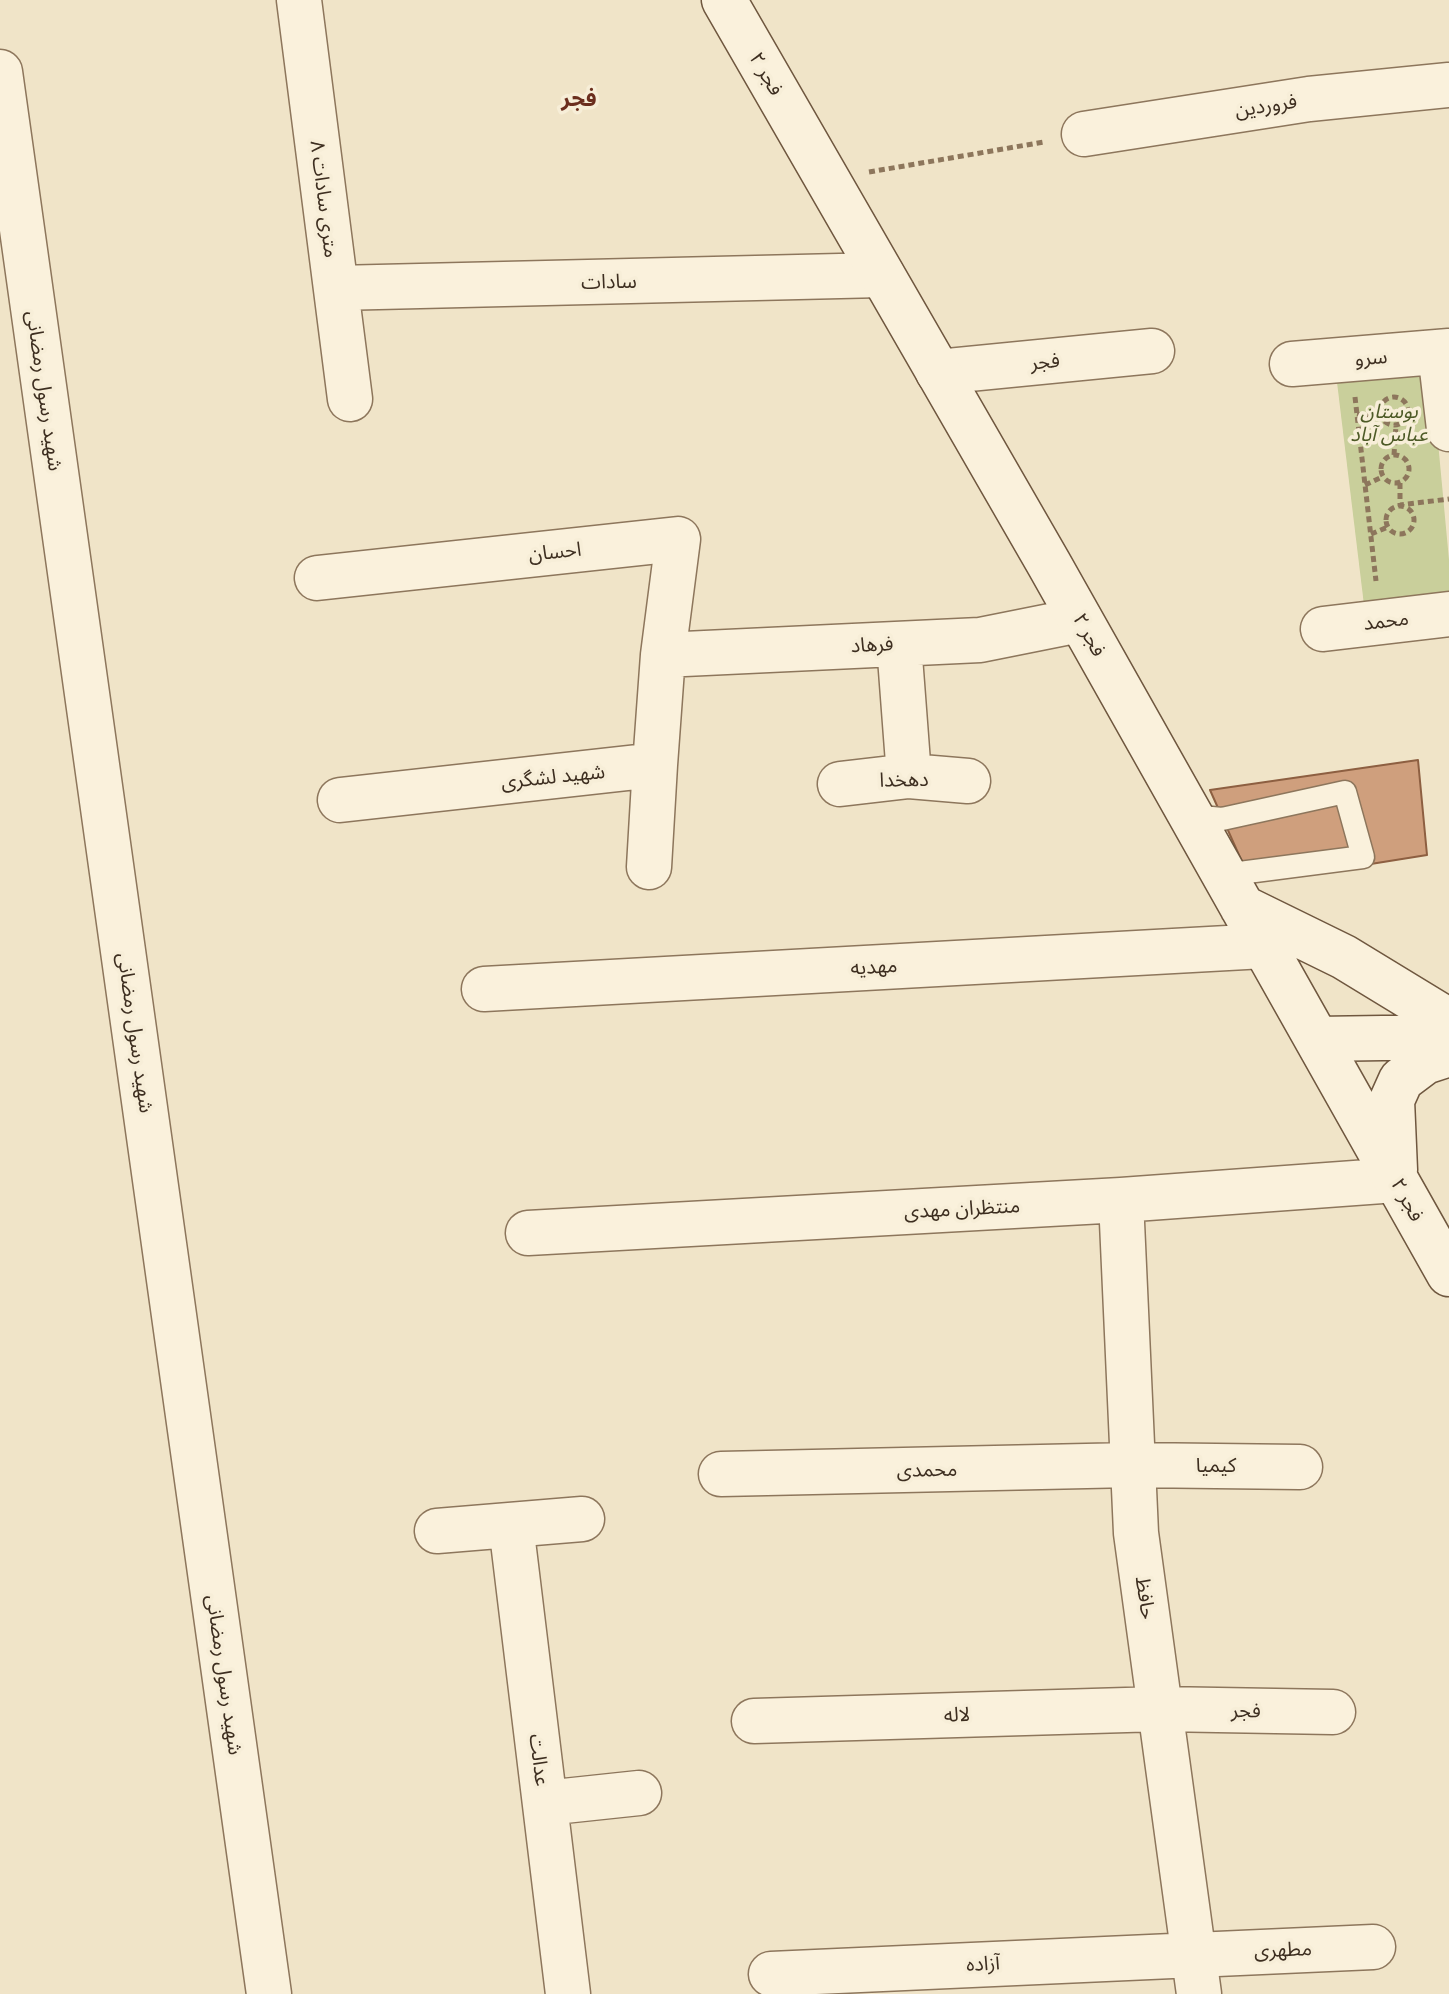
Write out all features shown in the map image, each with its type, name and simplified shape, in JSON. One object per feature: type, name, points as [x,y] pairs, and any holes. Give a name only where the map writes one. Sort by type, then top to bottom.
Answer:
[{"type":"street","name":"۸ متری سادات","points":[[299,0],[350,399]]},
{"type":"street","name":"فجر ۲","points":[[724,0],[1080,620],[1449,1274]]},
{"type":"street","name":"شهید رسول رمضانی","points":[[0,72],[269,1994]]},
{"type":"street","name":"فروردین","points":[[1084,134],[1309,99],[1449,85]]},
{"type":"street","name":"سادات","points":[[336,288],[882,275]]},
{"type":"street","name":"فجر","points":[[938,372],[1152,351]]},
{"type":"street","name":"سرو","points":[[1292,364],[1444,352]]},
{"type":"street","points":[[1444,352],[1449,429]]},
{"type":"street","name":"احسان","points":[[317,578],[678,539],[663,655]]},
{"type":"street","name":"محمد","points":[[1323,629],[1449,614]]},
{"type":"street","name":"فرهاد","points":[[663,655],[980,640],[1080,620]]},
{"type":"street","points":[[899,644],[909,776]]},
{"type":"street","points":[[649,867],[663,655]]},
{"type":"street","name":"شهید لشگری","points":[[340,800],[655,765]]},
{"type":"street","name":"دهخدا","points":[[840,784],[909,776],[968,781]]},
{"type":"street","points":[[1233,891],[1449,1021]]},
{"type":"street","name":"مهدیه","points":[[484,989],[1264,946]]},
{"type":"street","points":[[1317,1039],[1449,1037]]},
{"type":"street","points":[[1396,1180],[1392,1100],[1401,1080],[1425,1062],[1449,1054]]},
{"type":"street","name":"منتظران مهدی","points":[[528,1233],[1121,1200],[1396,1180]]},
{"type":"street","name":"حافظ","points":[[1121,1200],[1136,1533],[1196,1974]]},
{"type":"street","name":"کیمیا","points":[[1132,1465],[1300,1467]]},
{"type":"street","name":"محمدی","points":[[721,1474],[1132,1465]]},
{"type":"street","points":[[437,1531],[582,1519]]},
{"type":"street","name":"عدالت","points":[[511,1525],[568,1994]]},
{"type":"street","name":"فجر","points":[[1160,1709],[1333,1712]]},
{"type":"street","name":"لاله","points":[[754,1721],[1160,1709]]},
{"type":"street","points":[[545,1803],[639,1793]]},
{"type":"street","name":"مطهری","points":[[1196,1974],[1373,1947]]},
{"type":"street","name":"آزاده","points":[[771,1974],[1196,1974]]},
{"type":"lane","points":[[1191,816],[1222,819],[1345,792],[1363,857],[1233,891]]},
{"type":"path","points":[[827,180],[1084,134]]},
{"type":"path","points":[[1350,360],[1380,622]]},
{"type":"path","points":[[1357,414],[1382,418],[1394,425],[1403,422],[1408,415],[1408,406],[1398,397],[1384,400],[1380,409],[1382,418]]},
{"type":"path","points":[[1394,425],[1394,455]]},
{"type":"path","points":[[1382,477],[1382,462],[1394,455]]},
{"type":"path","points":[[1382,477],[1390,483],[1400,483],[1407,477],[1409,469],[1406,460],[1394,455]]},
{"type":"path","points":[[1365,485],[1382,477]]},
{"type":"path","points":[[1400,483],[1400,505]]},
{"type":"path","points":[[1388,527],[1388,512],[1400,505],[1449,499]]},
{"type":"path","points":[[1388,527],[1399,534],[1408,532],[1414,525],[1412,511],[1400,505]]},
{"type":"path","points":[[1371,534],[1388,527]]},
{"type":"green space","name":"بوستان عباس آباد","points":[[1431,367],[1449,560],[1449,595],[1364,605],[1336,374]]},
{"type":"building","points":[[1418,760],[1427,855],[1302,875],[1247,873],[1210,790]]},
{"type":"district","name":"فجر","points":[[579,99]]}]
